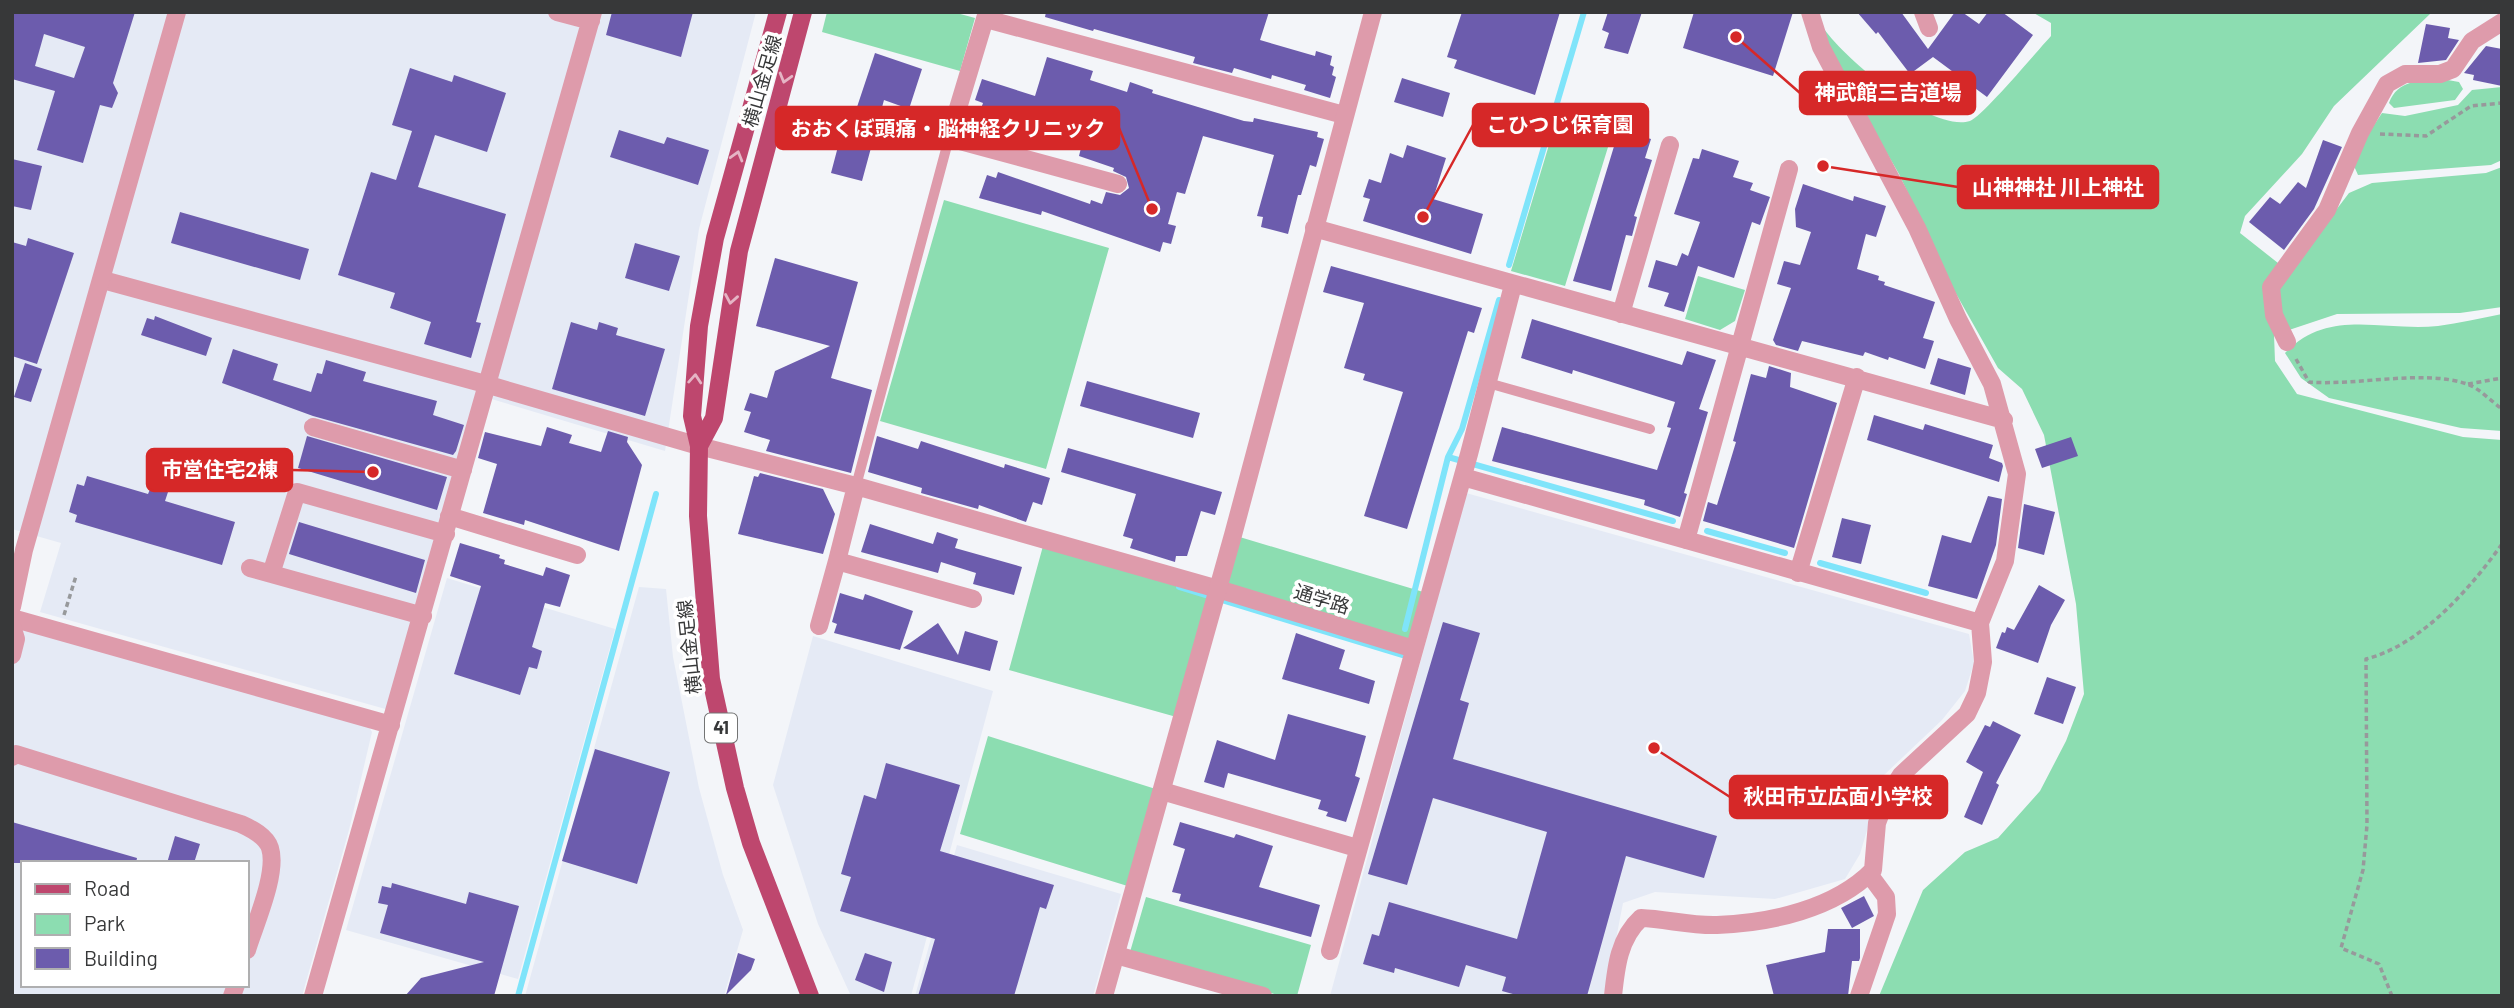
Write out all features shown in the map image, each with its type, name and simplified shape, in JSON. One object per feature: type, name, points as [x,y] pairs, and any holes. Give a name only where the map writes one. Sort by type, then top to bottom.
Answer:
[{"type":"main road","name":"横山金足線","points":[[779,12],[722,213],[705,284],[692,416],[699,446],[698,516],[711,680],[734,788],[751,843],[810,996]]},
{"type":"main road","name":"横山金足線","points":[[699,446],[714,418],[739,251],[803,12]]},
{"type":"street","points":[[12,607],[24,550],[103,280],[177,12]]},
{"type":"street","points":[[313,996],[592,17],[556,12]]},
{"type":"street","points":[[1104,996],[1216,595],[1373,12]]},
{"type":"street","points":[[1613,996],[1615,970],[1627,931],[1641,918],[1715,926],[1752,921],[1807,909],[1857,885],[1873,870],[1877,823],[1887,797],[1901,775],[1967,714],[1977,693],[1983,662],[1980,623],[2005,561],[2017,474],[2004,419],[1992,384],[1958,319],[1917,228],[1821,47],[1810,12]]},
{"type":"street","points":[[1118,184],[949,138],[986,15],[1344,115]]},
{"type":"street","points":[[2287,342],[2274,315],[2271,287],[2327,210],[2360,133],[2387,84],[2405,74],[2440,74],[2453,69],[2472,41],[2502,22]]},
{"type":"street","points":[[1621,314],[1670,145]]},
{"type":"street","points":[[1686,540],[1789,169]]},
{"type":"street","points":[[1314,228],[1739,348],[1857,377],[2004,419]]},
{"type":"street","name":"通学路","points":[[103,280],[489,385],[1216,595],[1414,649]]},
{"type":"street","points":[[1330,951],[1465,468],[1513,285]]},
{"type":"street","points":[[1798,573],[1857,377]]},
{"type":"street","points":[[313,427],[463,470]]},
{"type":"street","points":[[1465,468],[1686,540],[1980,623]]},
{"type":"street","points":[[819,626],[855,491]]},
{"type":"street","points":[[271,574],[297,492],[446,534]]},
{"type":"street","points":[[449,516],[577,555]]},
{"type":"street","points":[[837,561],[973,599]]},
{"type":"street","points":[[250,568],[423,616]]},
{"type":"street","points":[[12,618],[391,725]]},
{"type":"street","points":[[12,626],[16,639],[12,655]]},
{"type":"street","points":[[12,757],[16,754],[256,831],[270,845],[273,866],[248,947]]},
{"type":"street","points":[[1162,791],[1357,848]]},
{"type":"street","points":[[1859,996],[1887,914],[1886,897],[1869,874]]},
{"type":"street","points":[[1116,955],[1263,996]]},
{"type":"lane","points":[[855,491],[949,138]]},
{"type":"lane","points":[[1488,383],[1650,429]]},
{"type":"path","points":[[2360,133],[2426,136],[2471,106],[2502,103]]},
{"type":"path","points":[[2287,342],[2309,382],[2336,384],[2412,378],[2468,384],[2502,378]]},
{"type":"path","points":[[2468,384],[2502,409]]},
{"type":"path","points":[[2392,996],[2379,964],[2341,948],[2362,870],[2367,825],[2366,659],[2386,654],[2455,604],[2502,544]]},
{"type":"path","points":[[54,614],[64,617],[76,576]]},
{"type":"shaded area","points":[[12,12],[756,12],[699,229],[665,451],[478,395],[389,710],[40,612],[61,543],[12,529]]},
{"type":"shaded area","points":[[1466,493],[1969,634],[1974,663],[1965,691],[1942,720],[1883,776],[1860,854],[1845,879],[1775,899],[1655,892],[1623,903],[1605,996],[1330,996]]},
{"type":"shaded area","points":[[447,578],[615,629],[518,979],[346,930]]},
{"type":"shaded area","points":[[639,587],[666,589],[673,657],[699,788],[723,875],[743,930],[724,996],[525,996]]},
{"type":"shaded area","points":[[12,625],[366,722],[372,732],[349,830],[302,996],[12,996]]},
{"type":"shaded area","points":[[813,636],[993,691],[911,996],[851,996],[818,924],[773,785]]},
{"type":"shaded area","points":[[957,845],[1121,894],[1093,996],[915,996]]},
{"type":"green space","points":[[827,12],[953,12],[975,18],[960,71],[822,32]]},
{"type":"green space","points":[[2032,12],[2452,12],[2430,14],[2334,106],[2302,154],[2245,216],[2240,233],[2278,263],[2308,247],[2349,193],[2372,183],[2486,173],[2502,167],[2502,307],[2460,313],[2337,314],[2274,335],[2275,361],[2297,394],[2463,437],[2502,440],[2502,996],[1879,996],[1923,890],[1965,852],[1998,838],[2040,791],[2066,741],[2084,694],[2076,604],[2044,435],[2022,389],[1998,368],[1950,283],[1899,174],[1824,45],[1822,26],[1868,73],[1912,105],[1954,122],[1970,121],[1997,96],[2051,36],[2051,23]]},
{"type":"green space","points":[[2442,79],[2459,82],[2463,89],[2455,100],[2394,108],[2389,103],[2404,85]]},
{"type":"green space","points":[[2502,87],[2502,160],[2491,165],[2358,175],[2354,166],[2364,140],[2382,113],[2405,116],[2458,105],[2472,90]]},
{"type":"green space","points":[[1558,115],[1613,131],[1565,286],[1511,271]]},
{"type":"green space","points":[[944,200],[1109,248],[1046,469],[880,421]]},
{"type":"green space","points":[[1698,276],[1745,290],[1735,321],[1720,330],[1685,319]]},
{"type":"green space","points":[[2502,314],[2502,431],[2461,428],[2329,398],[2301,378],[2285,353],[2302,339],[2320,330],[2338,326],[2438,326]]},
{"type":"green space","points":[[1233,535],[1430,594],[1413,654],[1218,589],[1180,718],[1009,670],[1043,546],[1217,589]]},
{"type":"green space","points":[[988,736],[1162,791],[1134,888],[960,834]]},
{"type":"green space","points":[[1146,897],[1311,945],[1297,996],[1281,996],[1130,952]]},
{"type":"building","points":[[12,12],[135,12],[113,83],[118,93],[112,108],[100,105],[83,163],[37,150],[55,91],[12,79]],"holes":[[[44,34],[85,47],[74,78],[35,66]]]},
{"type":"building","points":[[612,12],[693,12],[681,57],[606,35]]},
{"type":"building","points":[[1046,12],[1269,12],[1260,40],[1315,56],[1316,51],[1332,56],[1330,65],[1334,67],[1332,75],[1336,77],[1330,98],[1304,90],[1306,85],[1272,75],[1271,79],[1234,68],[1232,73],[1193,63],[1195,57],[1045,17]]},
{"type":"building","points":[[1462,12],[1560,12],[1535,95],[1454,68],[1457,60],[1447,57]]},
{"type":"building","points":[[1608,12],[1642,12],[1628,54],[1604,48],[1609,33],[1602,30]]},
{"type":"building","points":[[1694,12],[1793,12],[1773,76],[1683,48]]},
{"type":"building","points":[[1857,12],[1901,12],[1928,49],[1955,12],[1962,12],[1979,24],[1988,12],[2002,12],[2033,35],[1987,97],[1933,57],[1910,74],[1878,32],[1876,34]]},
{"type":"building","points":[[2426,24],[2450,28],[2448,38],[2459,40],[2446,60],[2418,63]]},
{"type":"building","points":[[2486,46],[2502,49],[2502,86],[2473,80],[2474,75],[2464,73]]},
{"type":"building","points":[[875,53],[922,69],[909,109],[884,100],[862,181],[831,173],[845,120],[852,122]]},
{"type":"building","points":[[1047,57],[1093,71],[1090,80],[1127,92],[1130,82],[1153,90],[1152,93],[1244,121],[1253,122],[1254,118],[1318,132],[1317,137],[1324,139],[1316,167],[1310,165],[1301,195],[1298,195],[1288,234],[1261,227],[1263,217],[1257,216],[1274,155],[1203,136],[1185,194],[1177,192],[1168,224],[1176,226],[1171,244],[1163,242],[1160,252],[1042,211],[1041,215],[979,198],[987,175],[996,178],[998,172],[1090,204],[1091,200],[1102,204],[1106,192],[1120,195],[1129,188],[1126,177],[1113,171],[1114,168],[1079,156],[1081,148],[1044,135],[1041,143],[975,126],[983,103],[975,100],[982,79],[1035,96]]},
{"type":"building","points":[[410,68],[452,82],[454,75],[506,93],[487,152],[435,135],[418,187],[506,214],[476,322],[481,323],[471,358],[424,344],[431,322],[390,308],[395,293],[338,275],[371,172],[396,180],[412,131],[392,125]]},
{"type":"building","points":[[1402,78],[1450,93],[1443,117],[1394,102]]},
{"type":"building","points":[[619,130],[664,144],[667,137],[709,150],[698,185],[610,157]]},
{"type":"building","points":[[1619,130],[1651,139],[1645,158],[1652,160],[1634,216],[1637,217],[1632,236],[1626,235],[1611,291],[1573,281]]},
{"type":"building","points":[[2323,140],[2342,147],[2314,209],[2284,250],[2249,222],[2270,197],[2280,204],[2298,182],[2306,188]]},
{"type":"building","points":[[1407,145],[1446,158],[1433,199],[1483,214],[1471,254],[1363,221],[1370,199],[1363,197],[1369,179],[1381,183],[1390,153],[1403,158]]},
{"type":"building","points":[[1702,149],[1739,161],[1733,177],[1753,183],[1750,190],[1770,197],[1760,225],[1752,222],[1734,278],[1698,266],[1684,312],[1664,306],[1669,293],[1648,287],[1656,260],[1677,266],[1682,253],[1688,256],[1700,222],[1674,214],[1693,158],[1699,159]]},
{"type":"building","points":[[12,159],[42,166],[31,210],[12,206]]},
{"type":"building","points":[[1803,184],[1853,201],[1854,196],[1886,206],[1876,237],[1866,234],[1857,269],[1879,276],[1878,280],[1885,282],[1884,285],[1935,302],[1923,338],[1934,341],[1925,369],[1889,357],[1888,360],[1865,352],[1863,356],[1802,341],[1798,351],[1776,345],[1773,340],[1791,288],[1777,284],[1784,261],[1800,265],[1811,232],[1796,227],[1795,209]]},
{"type":"building","points":[[180,212],[309,249],[300,280],[171,243]]},
{"type":"building","points":[[28,238],[74,253],[37,364],[12,356],[12,242],[26,246]]},
{"type":"building","points":[[635,243],[680,256],[669,291],[625,278]]},
{"type":"building","points":[[775,258],[858,282],[831,378],[872,390],[851,473],[766,451],[770,440],[744,432],[751,412],[744,410],[750,393],[767,398],[775,371],[830,346],[756,326]]},
{"type":"building","points":[[1331,266],[1482,308],[1474,333],[1468,331],[1407,529],[1364,516],[1403,392],[1363,380],[1365,374],[1344,368],[1364,303],[1323,292]]},
{"type":"building","points":[[155,316],[212,338],[206,356],[141,335],[147,318],[154,320]]},
{"type":"building","points":[[1532,319],[1682,365],[1687,351],[1716,360],[1699,409],[1708,412],[1684,493],[1687,494],[1680,517],[1644,505],[1645,500],[1492,461],[1502,427],[1657,470],[1671,428],[1667,427],[1675,402],[1573,370],[1572,374],[1521,358]]},
{"type":"building","points":[[571,322],[597,330],[599,322],[618,328],[616,335],[665,349],[645,416],[552,389]]},
{"type":"building","points":[[233,349],[278,364],[273,380],[311,392],[317,373],[322,374],[326,360],[366,372],[363,381],[437,401],[433,415],[464,425],[456,451],[453,455],[313,416],[222,383]]},
{"type":"building","points":[[1938,358],[1971,368],[1965,395],[1930,384]]},
{"type":"building","points":[[25,363],[42,369],[31,402],[14,397]]},
{"type":"building","points":[[1769,366],[1791,373],[1790,387],[1837,403],[1794,548],[1703,521],[1708,502],[1717,505],[1736,442],[1733,441],[1751,374],[1766,378]]},
{"type":"building","points":[[1087,381],[1200,413],[1193,438],[1080,406]]},
{"type":"building","points":[[1874,415],[1923,430],[1925,424],[1993,445],[1989,458],[2002,463],[2003,466],[1999,482],[1867,440]]},
{"type":"building","points":[[547,427],[572,435],[569,443],[601,452],[608,431],[628,437],[627,442],[642,465],[619,551],[525,520],[524,525],[483,513],[497,464],[478,458],[485,432],[541,446]]},
{"type":"building","points":[[307,436],[447,477],[437,510],[298,468]]},
{"type":"building","points":[[877,436],[918,449],[921,441],[1004,468],[1005,464],[1050,478],[1042,505],[1033,502],[1026,522],[979,505],[978,509],[921,493],[922,488],[868,472]]},
{"type":"building","points":[[2071,437],[2078,456],[2042,468],[2035,449]]},
{"type":"building","points":[[1068,448],[1222,492],[1215,515],[1201,511],[1187,556],[1176,556],[1175,562],[1130,548],[1133,539],[1123,536],[1136,494],[1061,472]]},
{"type":"building","points":[[760,473],[823,489],[835,514],[823,554],[738,534],[754,476],[758,477]]},
{"type":"building","points":[[87,476],[148,494],[151,487],[168,492],[165,501],[235,522],[222,565],[75,522],[77,515],[69,512],[77,484],[84,486]]},
{"type":"building","points":[[1988,496],[2002,499],[1996,545],[1977,599],[1928,586],[1942,535],[1971,543]]},
{"type":"building","points":[[2024,504],[2055,512],[2044,555],[2018,548]]},
{"type":"building","points":[[1842,518],[1871,525],[1861,564],[1832,557]]},
{"type":"building","points":[[299,522],[425,560],[416,593],[289,554]]},
{"type":"building","points":[[870,524],[933,544],[937,532],[958,539],[955,548],[1022,567],[1014,595],[973,584],[976,573],[941,562],[938,573],[861,552]]},
{"type":"building","points":[[460,543],[500,555],[499,558],[505,560],[504,564],[543,576],[546,567],[570,575],[560,607],[545,603],[532,647],[542,651],[537,669],[529,667],[520,695],[454,674],[481,586],[450,576]]},
{"type":"building","points":[[2039,585],[2065,600],[2051,625],[2038,663],[1996,648],[2002,632],[2005,633],[2007,627],[2014,630]]},
{"type":"building","points":[[840,593],[863,600],[865,594],[913,611],[900,650],[834,633],[837,624],[832,622]]},
{"type":"building","points":[[1443,622],[1480,633],[1460,700],[1469,703],[1453,759],[1717,836],[1704,878],[1626,856],[1587,996],[1520,996],[1502,991],[1506,977],[1466,965],[1459,987],[1395,968],[1394,973],[1363,964],[1372,934],[1379,936],[1389,902],[1517,939],[1547,832],[1433,798],[1407,885],[1368,874]]},
{"type":"building","points":[[938,623],[958,655],[965,631],[998,641],[990,671],[903,648]]},
{"type":"building","points":[[1296,633],[1345,650],[1339,669],[1375,681],[1369,704],[1282,679]]},
{"type":"building","points":[[2047,677],[2076,687],[2063,724],[2034,714]]},
{"type":"building","points":[[1288,714],[1366,736],[1355,776],[1360,778],[1346,822],[1326,816],[1328,812],[1318,809],[1321,800],[1228,773],[1224,788],[1204,782],[1217,740],[1275,760]]},
{"type":"building","points":[[1993,721],[2021,735],[1996,783],[1999,785],[1982,825],[1964,817],[1983,772],[1966,762],[1985,725],[1990,727]]},
{"type":"building","points":[[595,749],[670,772],[637,884],[562,861]]},
{"type":"building","points":[[886,763],[960,785],[940,851],[1054,885],[1046,909],[1040,907],[1014,996],[918,996],[935,939],[840,911],[851,877],[841,874],[864,795],[876,799]]},
{"type":"building","points":[[12,822],[137,858],[136,861],[12,863]]},
{"type":"building","points":[[1180,822],[1234,838],[1236,834],[1273,846],[1259,887],[1320,905],[1311,937],[1179,901],[1181,894],[1172,892],[1185,849],[1173,845]]},
{"type":"building","points":[[175,836],[200,844],[195,861],[168,861]]},
{"type":"building","points":[[392,883],[466,904],[469,892],[519,906],[494,996],[405,996],[421,978],[484,962],[380,933],[388,905],[378,903],[382,886],[391,888]]},
{"type":"building","points":[[1864,896],[1874,916],[1852,928],[1841,908]]},
{"type":"building","points":[[1828,929],[1860,929],[1860,958],[1859,961],[1852,961],[1848,996],[1774,996],[1766,965],[1825,952]]},
{"type":"building","points":[[738,953],[755,959],[751,970],[726,995]]},
{"type":"building","points":[[865,953],[892,962],[884,992],[855,980]]},
{"type":"waterway","points":[[1509,265],[1584,12]]},
{"type":"waterway","points":[[1405,629],[1448,457],[1462,429],[1499,300]]},
{"type":"waterway","points":[[1448,457],[1673,521]]},
{"type":"waterway","points":[[518,996],[656,494]]},
{"type":"waterway","points":[[1707,531],[1785,553]]},
{"type":"waterway","points":[[1820,563],[1926,593]]},
{"type":"waterway","points":[[1179,587],[1402,655]]},
{"type":"place","name":"神武館三吉道場","points":[[1736,37]]},
{"type":"place","name":"山神神社 川上神社","points":[[1823,166]]},
{"type":"place","name":"おおくぼ頭痛・脳神経クリニック","points":[[1152,209]]},
{"type":"place","name":"こひつじ保育園","points":[[1423,217]]},
{"type":"place","name":"市営住宅2棟","points":[[373,472]]},
{"type":"place","name":"秋田市立広面小学校","points":[[1654,748]]}]
